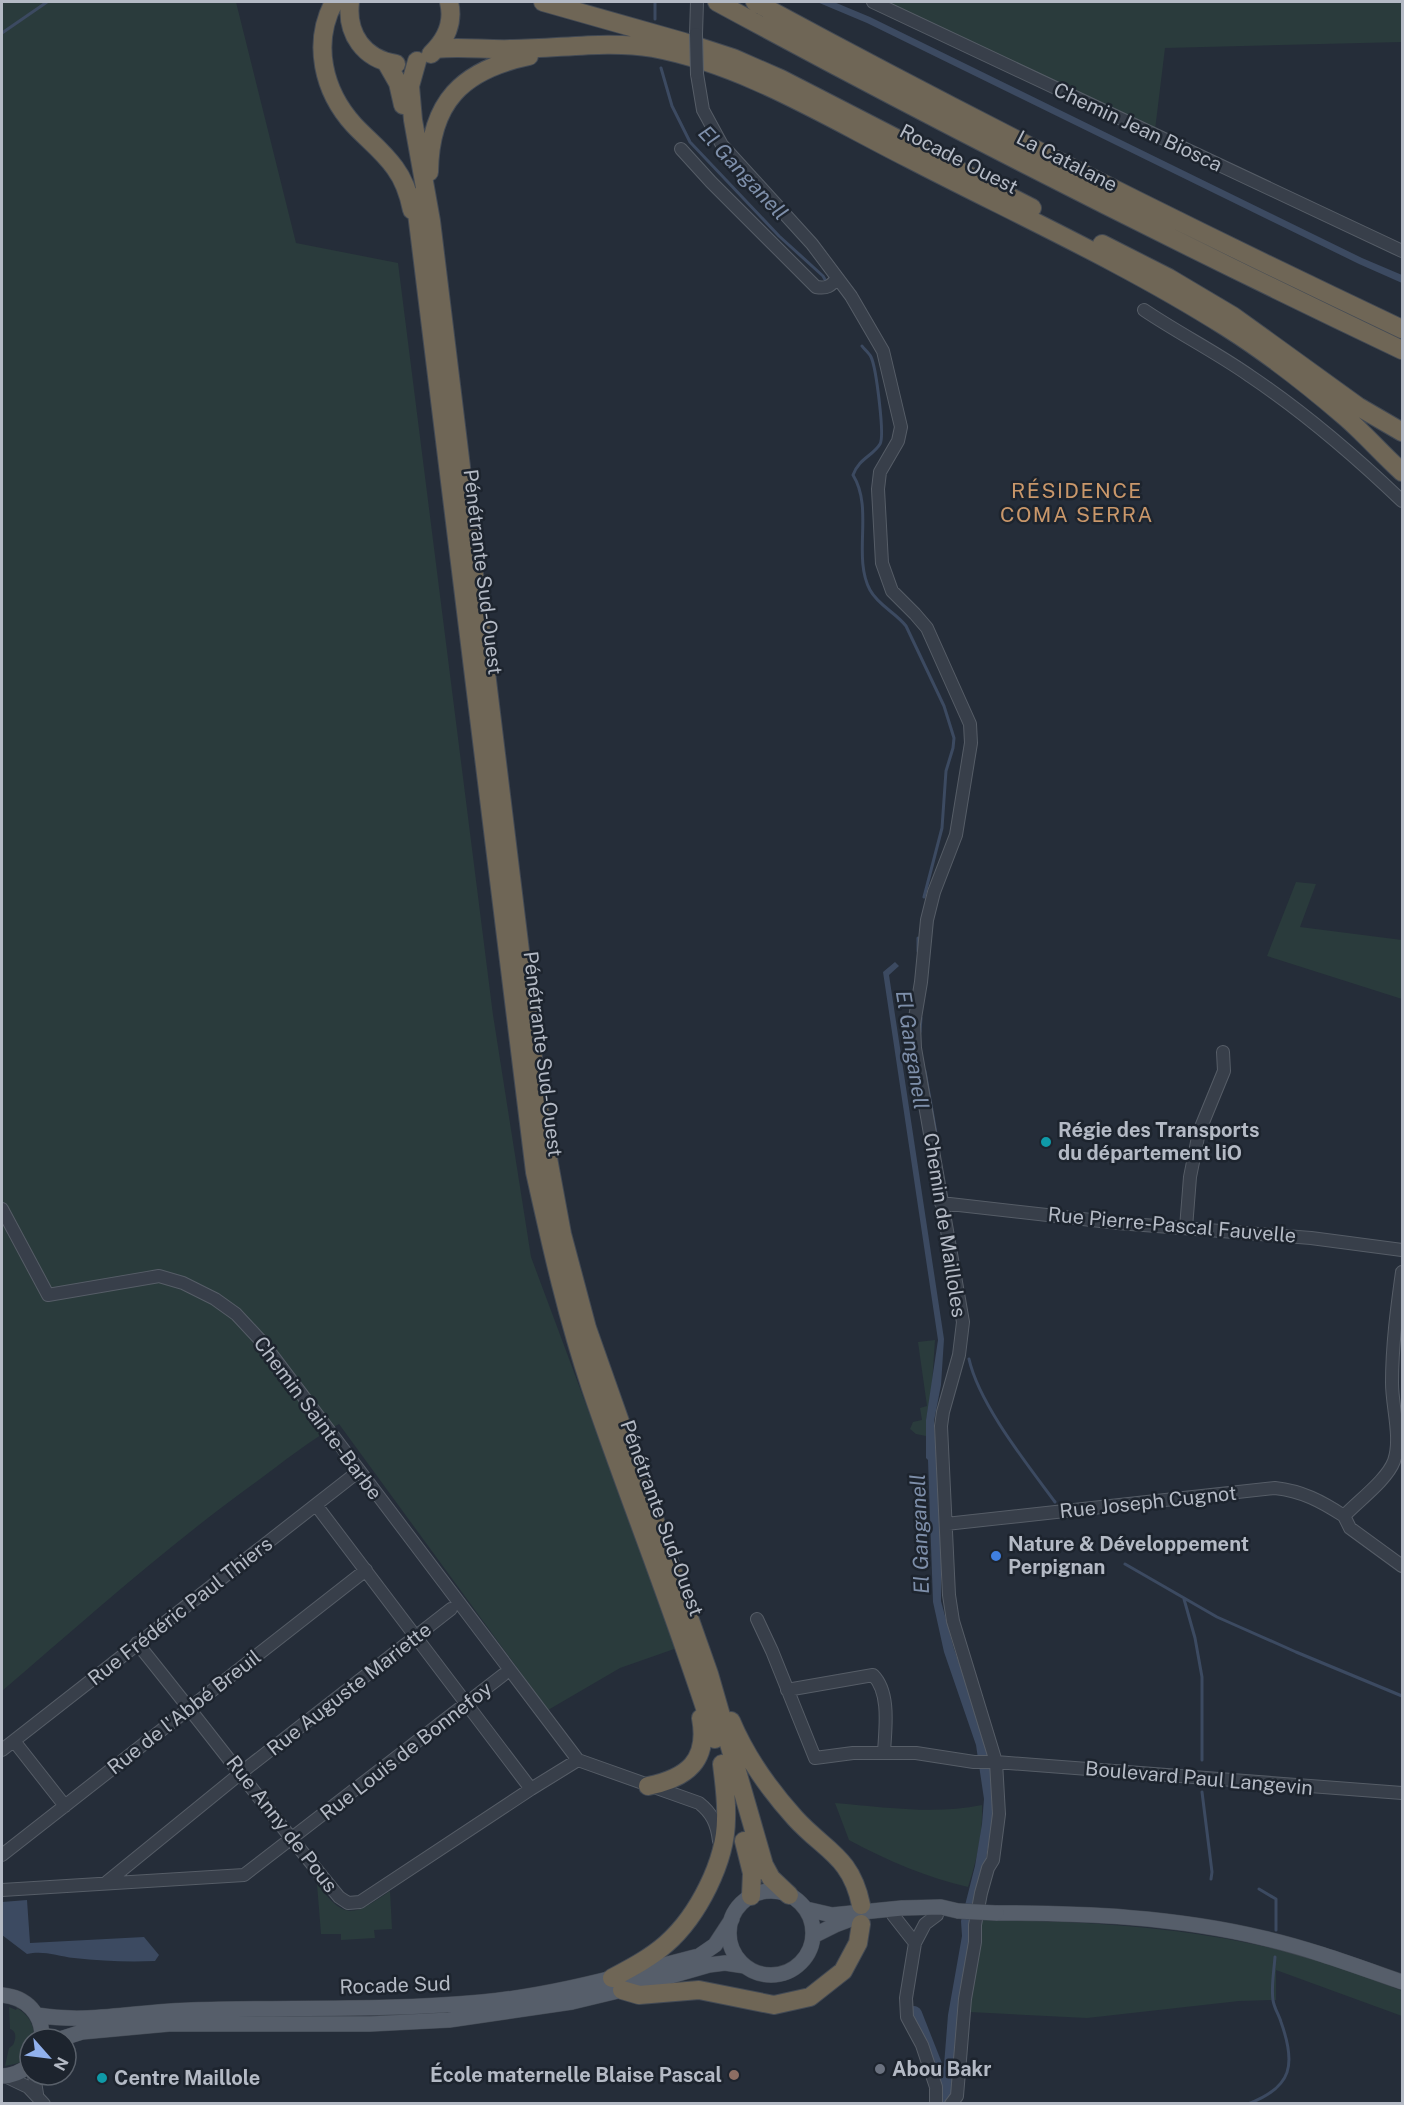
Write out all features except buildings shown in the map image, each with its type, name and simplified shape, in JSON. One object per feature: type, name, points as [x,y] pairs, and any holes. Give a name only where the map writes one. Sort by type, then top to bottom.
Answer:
[{"type":"highway","name":"Pénétrante Sud-Ouest","points":[[334,2],[324,30],[322,49],[327,82],[340,107],[396,168],[408,193],[423,262]]},
{"type":"highway","points":[[351,2],[350,24],[359,44],[375,58],[386,62]]},
{"type":"highway","points":[[436,50],[449,25],[449,2]]},
{"type":"highway","name":"Rocade Ouest","points":[[543,2],[734,58],[781,79],[1169,278],[1233,316],[1359,407],[1402,432]]},
{"type":"highway","points":[[569,2],[633,27]]},
{"type":"highway","name":"La Catalane","points":[[717,2],[979,141],[1140,223],[1402,350]]},
{"type":"highway","name":"La Catalane","points":[[755,2],[1108,185],[1402,329]]},
{"type":"highway","name":"Rocade Ouest","points":[[386,62],[407,64],[436,50],[453,47],[512,49],[620,45],[652,48],[728,70],[779,92],[1070,241],[1227,328],[1284,368],[1345,417],[1402,472]]},
{"type":"highway","points":[[431,220],[430,146],[437,120],[449,99],[466,82],[485,69],[507,61],[572,46]]},
{"type":"highway","points":[[417,61],[410,86],[413,120],[431,220]]},
{"type":"highway","name":"Pénétrante Sud-Ouest","points":[[386,62],[398,82],[402,102],[535,1172],[559,1277],[590,1386],[744,1821]]},
{"type":"highway","name":"Pénétrante Sud-Ouest","points":[[431,220],[540,1115],[562,1234],[588,1328],[643,1491],[709,1674],[744,1821]]},
{"type":"highway","points":[[648,1786],[669,1782],[684,1773],[694,1764],[700,1753],[703,1737],[702,1722],[686,1654]]},
{"type":"highway","points":[[709,1674],[738,1737],[757,1769],[796,1819],[843,1861],[851,1872],[858,1889],[854,1916],[858,1942],[843,1971],[810,1997],[795,2002],[774,2004],[699,1990],[639,1995],[617,1984],[667,1943],[679,1930],[706,1890],[721,1854],[726,1819],[722,1764]]},
{"type":"highway","points":[[744,1821],[771,1878],[789,1895]]},
{"type":"highway","points":[[744,1821],[752,1873],[751,1896]]},
{"type":"main road","points":[[806,1909],[813,1927],[813,1936],[807,1956],[797,1967],[784,1973],[764,1975],[745,1966],[736,1956],[729,1932],[736,1910],[751,1896],[766,1891],[782,1892],[806,1909],[832,1915],[948,1915],[958,1911]]},
{"type":"main road","points":[[813,1936],[854,1916],[892,1909],[941,1907],[958,1911],[1137,1918],[1211,1928],[1262,1938],[1320,1954],[1402,1982]]},
{"type":"main road","name":"Rocade Sud","points":[[78,2033],[169,2024],[370,2024],[449,2020],[530,2010],[699,1956],[716,1945],[732,1919]]},
{"type":"main road","name":"Rocade Sud","points":[[37,2015],[58,2019],[84,2019],[188,2010],[407,2008],[484,2002],[617,1984],[725,1963],[745,1966]]},
{"type":"main road","points":[[2,1995],[22,2000],[37,2015],[41,2027]]},
{"type":"main road","points":[[3,2076],[18,2072]]},
{"type":"street","name":"Chemin Jean Biosca","points":[[873,2],[1402,251]]},
{"type":"street","name":"Chemin de Mailloles","points":[[697,8],[697,74],[704,110],[722,145],[813,244],[851,296],[883,351],[901,427],[898,441],[880,471],[878,489],[884,572],[892,591],[927,628],[970,724],[971,743],[956,835],[934,891],[927,920],[914,1024],[915,1048],[963,1322],[959,1354],[941,1425],[949,1595],[953,1621],[987,1727],[994,1762],[999,1814],[994,1858],[981,1893],[975,1925],[975,1942],[965,2000],[957,2096],[952,2102]]},
{"type":"street","points":[[681,148],[711,182],[816,287],[832,286],[837,278]]},
{"type":"street","points":[[1144,310],[1249,375],[1316,423],[1402,501]]},
{"type":"street","points":[[1186,1228],[1190,1177],[1199,1132],[1224,1071],[1223,1052]]},
{"type":"street","name":"Rue Pierre-Pascal Fauvelle","points":[[941,1203],[1118,1222],[1311,1238],[1402,1251]]},
{"type":"street","name":"Chemin Sainte-Barbe","points":[[2,1209],[48,1295],[159,1276],[183,1283],[236,1314],[263,1343],[329,1429],[359,1472],[578,1760]]},
{"type":"street","points":[[1344,1516],[1386,1474],[1394,1461],[1396,1444],[1392,1384],[1394,1331],[1402,1272]]},
{"type":"street","name":"Rue Frédéric Paul Thiers","points":[[2,1750],[359,1472]]},
{"type":"street","name":"Rue Joseph Cugnot","points":[[946,1524],[1275,1488],[1294,1490],[1308,1495],[1344,1516],[1350,1528],[1402,1566]]},
{"type":"street","points":[[316,1505],[531,1789]]},
{"type":"street","name":"Rue de l'Abbé Breuil","points":[[2,1855],[366,1570]]},
{"type":"street","name":"Rue Auguste Mariette","points":[[107,1882],[241,1772],[451,1609]]},
{"type":"street","points":[[757,1619],[787,1690],[865,1675],[873,1675],[877,1679],[884,1699],[886,1722],[884,1753]]},
{"type":"street","name":"Rue Anny de Pous","points":[[137,1643],[241,1772],[291,1839],[339,1897],[348,1903],[360,1902],[578,1760]]},
{"type":"street","name":"Rue Louis de Bonnefoy","points":[[2,1890],[244,1875],[503,1675]]},
{"type":"street","name":"Boulevard Paul Langevin","points":[[787,1690],[815,1758],[853,1753],[916,1753],[974,1762],[1402,1793]]},
{"type":"street","points":[[14,1741],[65,1806]]},
{"type":"street","points":[[578,1760],[699,1803],[708,1811],[717,1826],[721,1854]]},
{"type":"street","points":[[893,1915],[915,1943]]},
{"type":"street","points":[[936,2103],[936,2087],[922,2045],[907,2017],[906,1998],[915,1943],[925,1924],[937,1915]]},
{"type":"street","points":[[3,2076],[28,2086],[41,2099]]},
{"type":"shaded area","points":[[2,2],[236,2],[296,243],[398,263],[493,1015],[531,1257],[677,1648],[620,1668],[548,1710],[339,1424],[296,1452],[190,1532],[2,1691]]},
{"type":"shaded area","points":[[885,2],[1402,2],[1402,42],[1165,48],[1155,130]]},
{"type":"shaded area","points":[[1296,882],[1316,884],[1300,927],[1402,940],[1402,999],[1267,956]]},
{"type":"shaded area","points":[[935,1340],[926,1436],[916,1434],[910,1429],[913,1422],[922,1420],[920,1408],[927,1406],[918,1342]]},
{"type":"shaded area","points":[[835,1803],[927,1810],[982,1805],[979,1846],[968,1887],[907,1868],[849,1840]]},
{"type":"shaded area","points":[[317,1884],[335,1904],[350,1911],[367,1906],[390,1891],[392,1929],[374,1930],[375,1938],[341,1940],[341,1934],[321,1934]]},
{"type":"shaded area","points":[[979,1920],[1141,1927],[1248,1943],[1300,1955],[1352,1971],[1402,1991],[1402,2016],[1276,1970],[1276,2000],[1239,2001],[1087,2018],[969,2012]]},
{"type":"shaded area","points":[[9,2007],[21,2011],[28,2017],[32,2027],[18,2027],[18,2063],[5,2066],[9,2048],[13,2045],[15,2038],[15,2033],[10,2029]]},
{"type":"water","points":[[817,2],[834,2],[870,17],[1362,258],[1402,275],[1402,283],[867,23]]},
{"type":"water","points":[[895,962],[899,966],[889,975],[944,1339],[941,1385],[934,1421],[941,1534],[941,1601],[954,1649],[981,1724],[991,1769],[994,1799],[992,1825],[958,2016],[951,2103],[941,2103],[948,2015],[962,1936],[961,1921],[975,1866],[984,1799],[976,1745],[944,1652],[933,1602],[926,1420],[938,1340],[883,972]]},
{"type":"water","points":[[27,1900],[30,1943],[144,1937],[159,1955],[155,1961],[114,1961],[44,1953],[27,1954],[2,1935],[2,1902]]},
{"type":"waterway","points":[[2,33],[47,2]]},
{"type":"waterway","name":"El Ganganell","points":[[655,2],[655,19]]},
{"type":"waterway","name":"El Ganganell","points":[[661,68],[672,106],[690,142],[779,236],[823,276],[827,283]]},
{"type":"waterway","name":"El Ganganell","points":[[862,346],[873,363],[881,428],[880,444],[862,461],[853,475],[862,503],[862,548],[865,577],[873,595],[906,626],[944,706],[954,738],[946,771],[942,828],[924,897]]},
{"type":"waterway","points":[[918,938],[918,951]]},
{"type":"waterway","points":[[920,1032],[921,1018]]},
{"type":"waterway","points":[[925,1071],[939,1150]]},
{"type":"waterway","points":[[969,1359],[974,1377],[993,1414],[1055,1502]]},
{"type":"waterway","points":[[1125,1564],[1217,1617],[1402,1696]]},
{"type":"waterway","points":[[1184,1599],[1195,1638],[1202,1677],[1202,1760]]},
{"type":"waterway","points":[[1202,1792],[1211,1879]]},
{"type":"waterway","points":[[1259,1889],[1276,1899],[1276,1930]]},
{"type":"waterway","points":[[1248,2104],[1274,2090],[1282,2082],[1289,2062],[1286,2037],[1273,2000],[1275,1957]]},
{"type":"waterway","points":[[914,2014],[942,2085],[947,2091]]},
{"type":"place","name":"Régie des Transports du département liO","points":[[1046,1142]]},
{"type":"place","name":"Nature & Développement Perpignan","points":[[996,1556]]},
{"type":"place","name":"Abou Bakr","points":[[880,2069]]},
{"type":"place","name":"École maternelle Blaise Pascal","points":[[734,2075]]},
{"type":"place","name":"Centre Maillole","points":[[102,2078]]},
{"type":"district","name":"RÉSIDENCE COMA SERRA","points":[[1077,503]]}]
